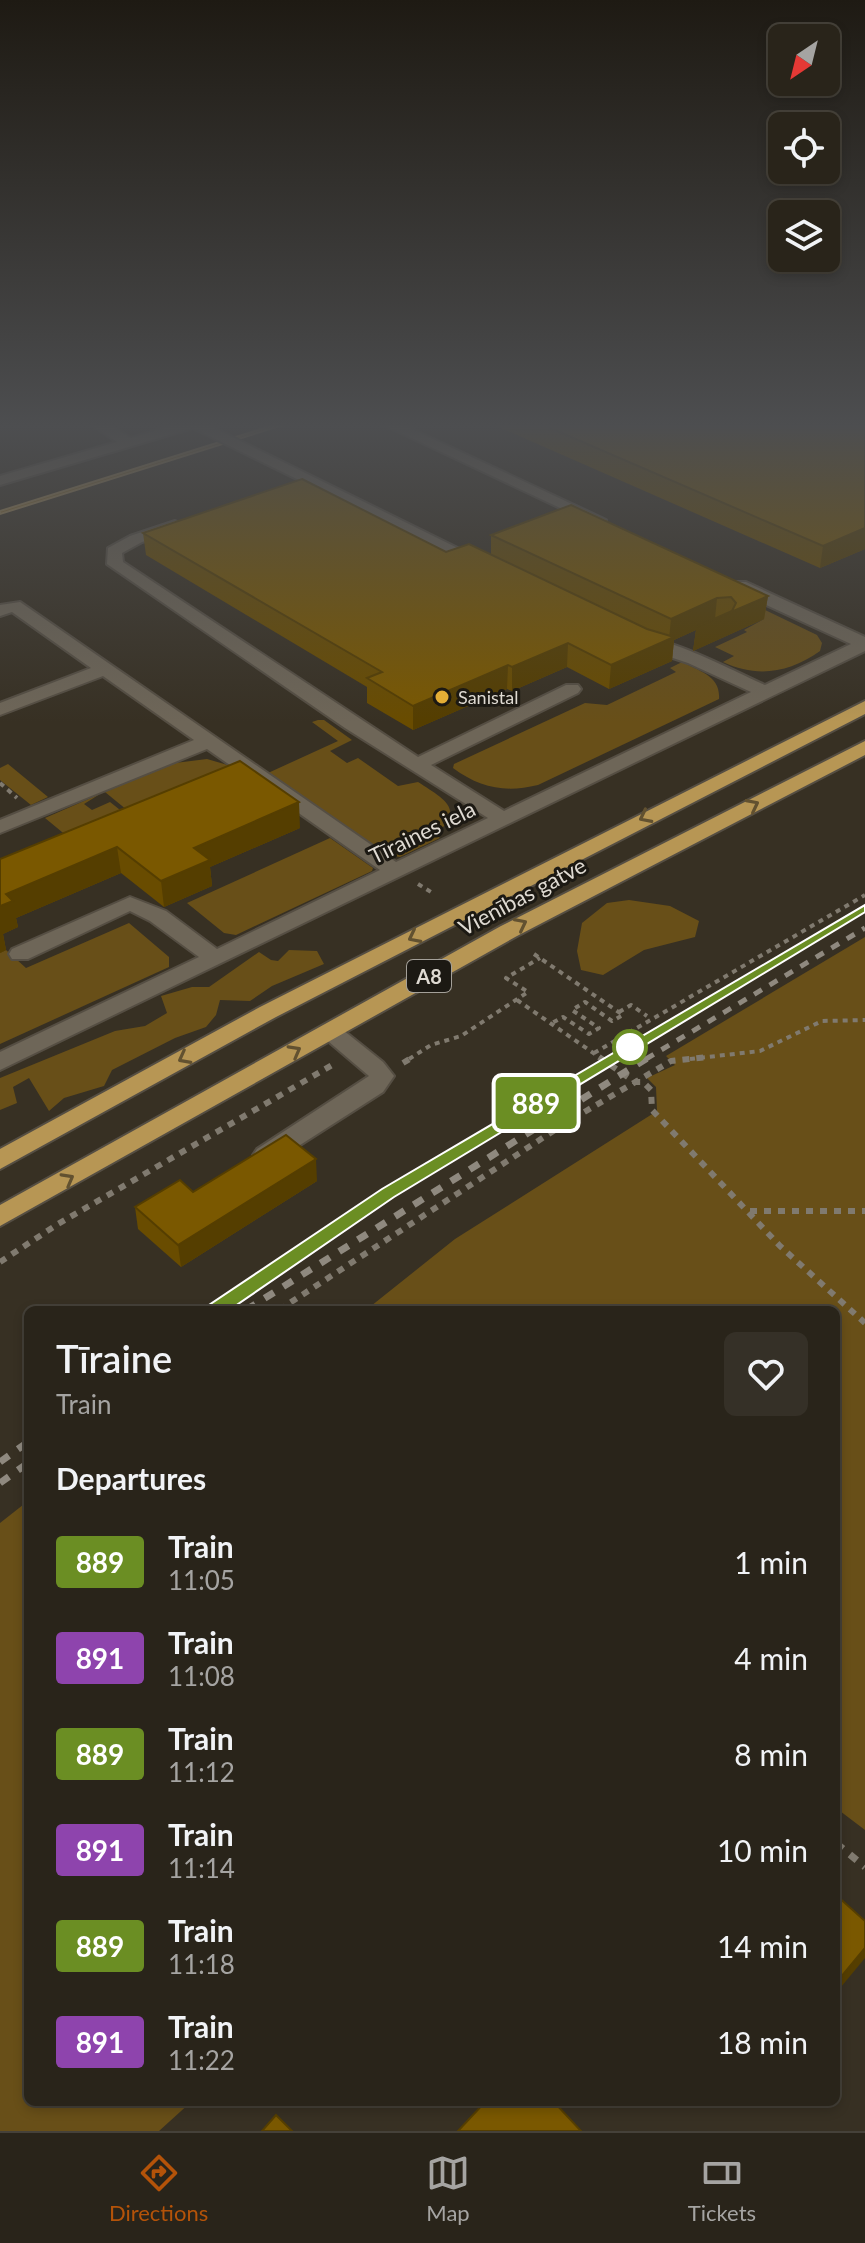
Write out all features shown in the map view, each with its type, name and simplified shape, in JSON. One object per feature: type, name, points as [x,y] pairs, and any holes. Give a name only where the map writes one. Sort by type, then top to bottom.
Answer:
[{"type":"highway","name":"Vienības gatve","points":[[0,1160],[268,1012],[865,707]]},
{"type":"highway","name":"Vienības gatve","points":[[0,1217],[509,931],[865,747]]},
{"type":"street","points":[[180,523],[136,539],[114,551],[115,564],[352,724],[503,819]]},
{"type":"street","points":[[399,523],[491,568]]},
{"type":"street","points":[[603,523],[615,529]]},
{"type":"street","points":[[728,581],[865,644]]},
{"type":"street","points":[[0,611],[14,606],[396,872]]},
{"type":"street","points":[[625,633],[694,659],[765,692]]},
{"type":"street","points":[[670,652],[696,640]]},
{"type":"street","name":"Tīraines iela","points":[[0,1062],[865,644]]},
{"type":"street","points":[[0,709],[105,669]]},
{"type":"street","points":[[419,764],[572,689]]},
{"type":"street","points":[[0,827],[209,741]]},
{"type":"street","points":[[20,954],[130,903],[158,916],[215,958]]},
{"type":"street","points":[[266,1155],[374,1086],[382,1076],[330,1031]]},
{"type":"path","points":[[594,1053],[865,895]]},
{"type":"path","points":[[401,1064],[431,1045],[461,1036],[528,992],[506,978],[537,956],[623,1015],[612,1021],[585,1002],[572,1010],[599,1028],[589,1034],[563,1017],[552,1023]]},
{"type":"path","points":[[517,1000],[635,1082],[643,1082],[651,1090],[652,1110],[780,1246],[865,1323]]},
{"type":"path","points":[[619,1012],[631,1005],[647,1016]]},
{"type":"path","points":[[285,1306],[551,1132],[671,1061],[760,1051],[822,1021],[865,1020]]},
{"type":"path","points":[[0,1262],[58,1224],[356,1052]]},
{"type":"path","points":[[749,1211],[865,1211]]},
{"type":"path","points":[[840,1846],[865,1867]]},
{"type":"shaded area","points":[[734,595],[817,635],[822,643],[820,651],[797,664],[773,671],[748,670],[723,662],[734,656],[715,647],[747,632],[744,630],[764,619]]},
{"type":"shaded area","points":[[682,662],[713,680],[719,691],[719,699],[538,785],[515,789],[493,787],[453,768],[454,764],[585,703],[607,705],[676,672],[670,668]]},
{"type":"shaded area","points":[[324,720],[352,740],[330,751],[347,763],[358,758],[398,786],[418,782],[442,799],[448,805],[450,818],[435,834],[440,838],[400,857],[388,855],[268,773],[338,741],[312,722]]},
{"type":"shaded area","points":[[207,759],[231,766],[138,819],[105,792],[175,763]]},
{"type":"shaded area","points":[[8,764],[48,797],[31,805],[0,780],[0,768]]},
{"type":"shaded area","points":[[100,794],[84,804],[92,810],[110,802],[134,821],[79,846],[45,818]]},
{"type":"shaded area","points":[[330,838],[373,868],[372,871],[236,935],[224,933],[187,903]]},
{"type":"shaded area","points":[[629,900],[670,906],[699,921],[695,937],[644,950],[603,975],[581,970],[577,951],[582,923],[607,903]]},
{"type":"shaded area","points":[[129,923],[169,957],[169,967],[0,1044],[0,953],[6,950],[26,968]]},
{"type":"shaded area","points":[[865,937],[865,1830],[840,1811],[840,1306],[371,1306],[455,1239],[657,1111],[656,1087],[647,1078],[675,1065],[666,1056]]},
{"type":"shaded area","points":[[289,950],[317,951],[324,964],[272,986],[250,1001],[220,1000],[216,1015],[206,1027],[175,1038],[112,1070],[104,1086],[64,1098],[49,1111],[29,1078],[13,1087],[17,1103],[0,1110],[0,1078],[115,1031],[145,1026],[167,1013],[161,996],[192,987],[209,987],[259,952],[278,961]]},
{"type":"shaded area","points":[[24,1504],[24,2106],[187,2106],[159,2131],[0,2131],[0,1523]]},
{"type":"building","points":[[171,523],[390,523],[446,552],[469,544],[647,629],[674,637],[611,665],[568,643],[413,706],[367,678],[382,672],[143,533]]},
{"type":"building","points":[[522,523],[611,523],[768,596],[696,627],[732,611],[736,603],[731,597],[717,598],[671,619],[491,535]]},
{"type":"building","points":[[771,523],[865,523],[865,528],[823,546]]},
{"type":"building","points":[[240,761],[299,802],[194,848],[210,860],[161,881],[117,847],[6,894],[13,901],[0,906],[0,859]]},
{"type":"building","points":[[286,1135],[316,1159],[178,1245],[135,1207],[180,1180],[193,1192]]},
{"type":"building","points":[[840,1899],[865,1921],[865,1948],[840,1978]]},
{"type":"building","points":[[481,2106],[558,2106],[581,2131],[458,2131]]},
{"type":"building","points":[[276,2115],[292,2131],[262,2131]]},
{"type":"railway","points":[[613,1059],[865,909]]},
{"type":"railway","points":[[646,1059],[865,928]]},
{"type":"railway","points":[[221,1306],[388,1193],[617,1057]]},
{"type":"railway","points":[[252,1306],[649,1057]]},
{"type":"railway","points":[[0,1462],[24,1445]]},
{"type":"railway","points":[[0,1483],[24,1466]]},
{"type":"train","name":"889","points":[[221,1306],[388,1193],[865,909]]},
{"type":"place","name":"Sanistal","points":[[442,697]]}]
